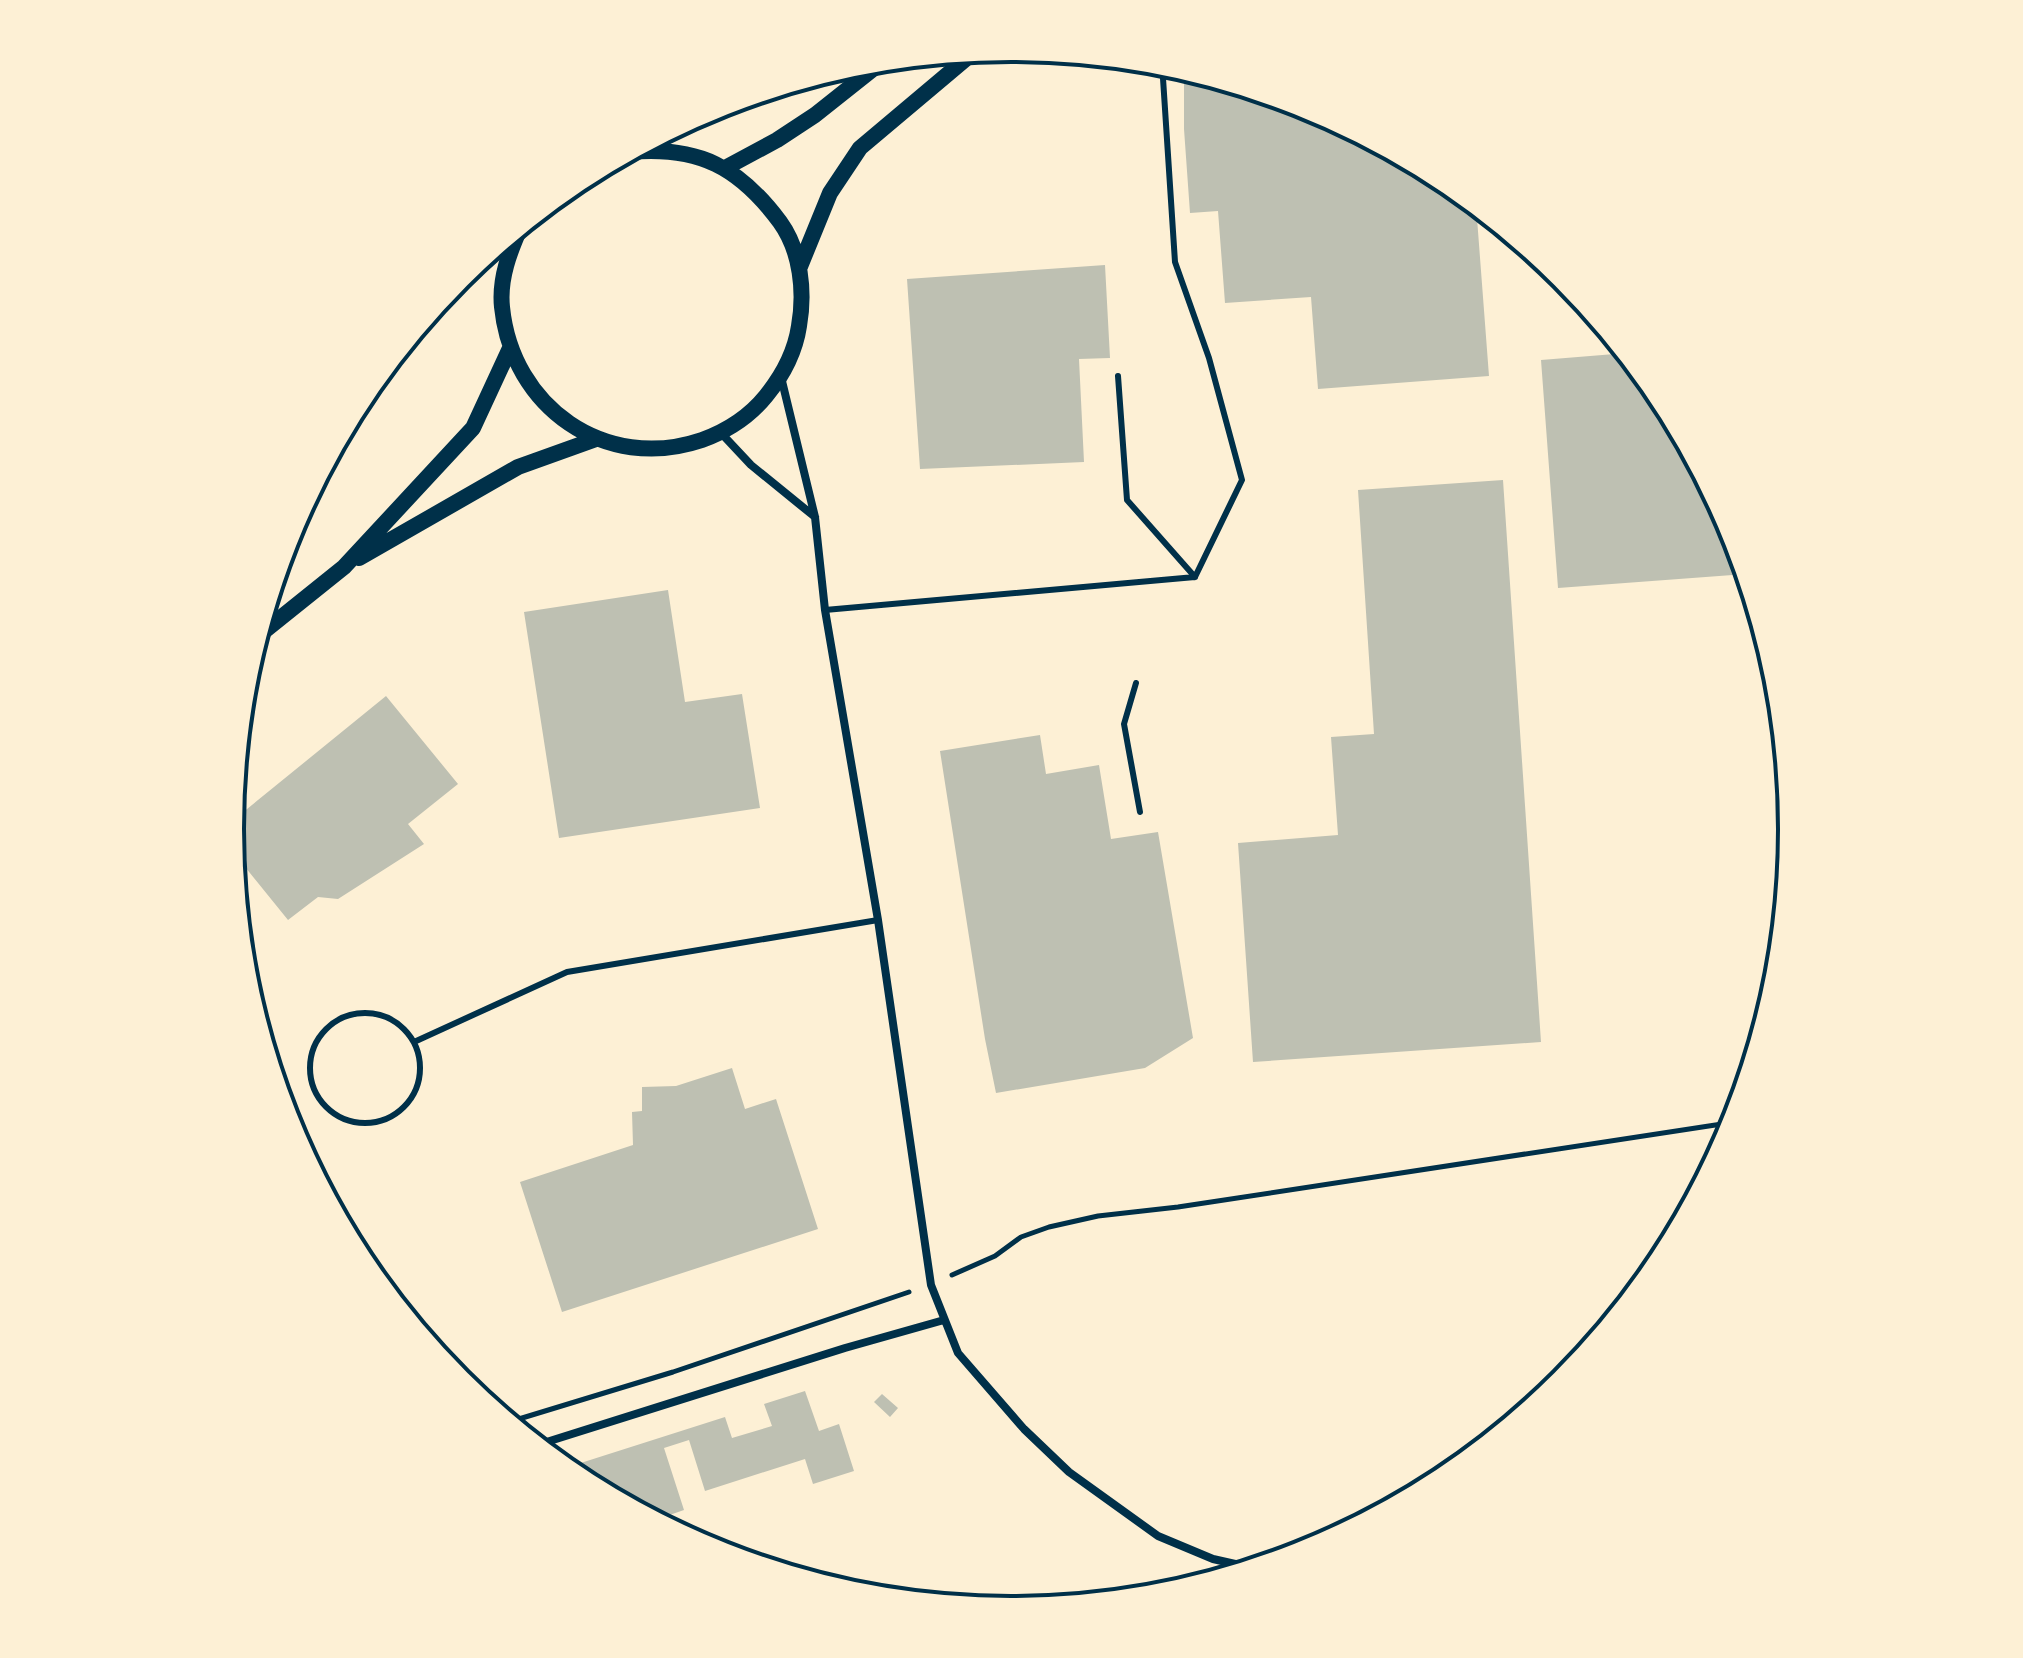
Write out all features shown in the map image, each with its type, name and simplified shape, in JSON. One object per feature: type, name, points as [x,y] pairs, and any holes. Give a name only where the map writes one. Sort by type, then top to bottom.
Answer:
[{"type":"main road","points":[[799,269],[830,193],[860,148],[960,64]]},
{"type":"main road","points":[[725,168],[815,115],[863,77]]},
{"type":"main road","points":[[512,247],[506,261],[501,305],[510,348],[529,386],[558,417],[596,439],[637,449],[681,447],[721,433],[755,409],[781,377],[796,343],[802,306],[799,269],[785,229],[759,194],[725,168],[692,155],[660,148]]},
{"type":"main road","points":[[273,624],[344,567],[473,428],[510,348]]},
{"type":"main road","points":[[344,567],[518,467],[596,439]]},
{"type":"street","points":[[781,377],[815,517],[825,610],[878,920],[931,1285],[944,1320],[958,1353],[1024,1429],[1069,1472],[1158,1536],[1213,1559],[1232,1563]]},
{"type":"street","points":[[721,433],[751,465],[815,517]]},
{"type":"street","points":[[549,1441],[944,1320]]},
{"type":"lane","points":[[1163,77],[1175,262],[1209,358],[1242,480],[1195,577]]},
{"type":"lane","points":[[1118,376],[1127,500],[1195,577]]},
{"type":"lane","points":[[825,610],[1195,577]]},
{"type":"lane","points":[[1136,683],[1124,724],[1140,812]]},
{"type":"lane","points":[[414,1042],[567,972],[878,920]]},
{"type":"lane","points":[[364,1013],[389,1018],[414,1042],[420,1060],[416,1088],[399,1111],[382,1121],[364,1123],[345,1120],[329,1110],[317,1095],[311,1078],[310,1061],[320,1037],[339,1019],[364,1013]]},
{"type":"path","points":[[521,1418],[673,1372],[931,1285],[995,1256],[1021,1237],[1049,1227],[1098,1216],[1178,1207],[1719,1124]]},
{"type":"building","points":[[1184,82],[1210,88],[1305,120],[1351,141],[1438,191],[1477,219],[1489,376],[1318,389],[1311,297],[1225,303],[1218,211],[1190,213]]},
{"type":"building","points":[[1105,265],[1110,358],[1079,359],[1084,462],[920,469],[907,279]]},
{"type":"building","points":[[1614,354],[1676,446],[1720,535],[1735,575],[1558,588],[1541,360]]},
{"type":"building","points":[[1503,480],[1541,1042],[1253,1062],[1238,843],[1338,835],[1331,737],[1374,734],[1358,490]]},
{"type":"building","points":[[668,590],[685,702],[742,694],[760,808],[559,838],[524,612]]},
{"type":"building","points":[[386,696],[458,784],[408,824],[424,844],[338,899],[318,897],[288,920],[246,868],[245,811]]},
{"type":"building","points":[[1040,735],[1046,774],[1099,765],[1111,839],[1158,832],[1193,1038],[1145,1068],[996,1093],[940,751]]},
{"type":"building","points":[[732,1068],[745,1109],[776,1099],[818,1229],[562,1312],[520,1182],[633,1145],[632,1112],[642,1111],[642,1087],[676,1086]]},
{"type":"building","points":[[805,1391],[819,1431],[839,1424],[854,1471],[813,1484],[805,1459],[705,1491],[689,1440],[664,1448],[684,1510],[669,1515],[580,1463],[725,1417],[732,1438],[772,1426],[764,1404]]},
{"type":"building","points":[[882,1394],[898,1408],[890,1417],[874,1402]]}]
